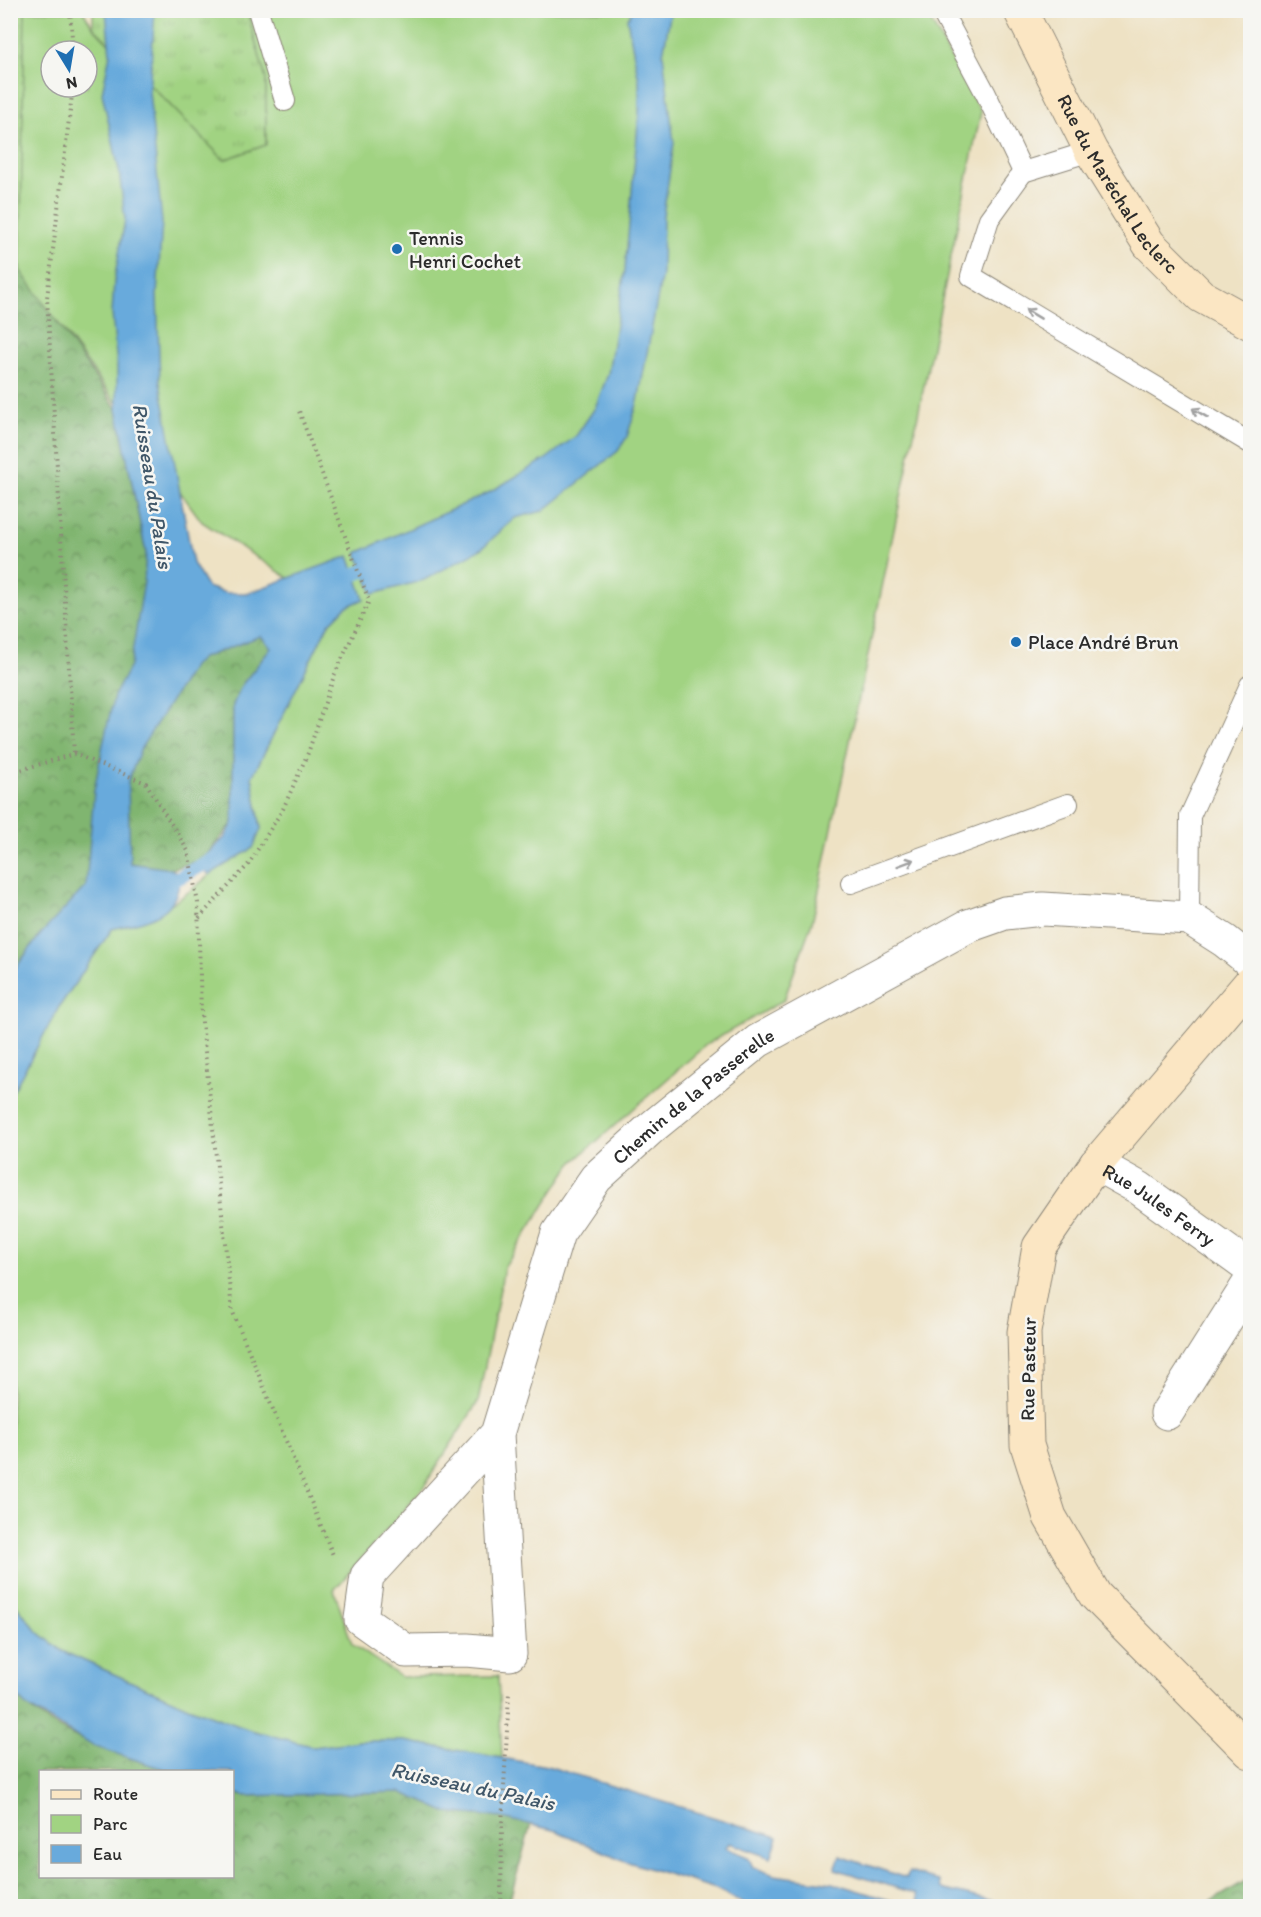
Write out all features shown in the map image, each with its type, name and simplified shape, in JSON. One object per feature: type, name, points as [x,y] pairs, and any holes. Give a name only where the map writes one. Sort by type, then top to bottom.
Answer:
[{"type":"main road","name":"Rue du Maréchal Leclerc","points":[[1020,10],[1091,151],[1149,244],[1201,296],[1251,323]]},
{"type":"main road","name":"Rue Pasteur","points":[[1251,983],[1096,1164],[1039,1247],[1024,1332],[1028,1445],[1050,1517],[1095,1595],[1251,1752]]},
{"type":"street","name":"Chemin de la Passerelle","points":[[510,1654],[497,1434],[558,1233],[597,1178],[651,1128],[758,1041],[968,926],[1005,913],[1043,909],[1189,918],[1251,961]]},
{"type":"street","name":"Rue Jules Ferry","points":[[1096,1164],[1139,1188],[1251,1268]]},
{"type":"street","points":[[1167,1413],[1251,1282]]},
{"type":"street","points":[[497,1434],[367,1576],[361,1619],[406,1651],[467,1650],[510,1654]]},
{"type":"lane","points":[[258,10],[285,101]]},
{"type":"lane","points":[[941,10],[986,94],[1023,172]]},
{"type":"lane","points":[[1091,151],[1023,172],[988,219],[971,276],[1251,443]]},
{"type":"lane","points":[[1189,918],[1190,816],[1251,685]]},
{"type":"lane","points":[[851,883],[1068,804]]},
{"type":"path","points":[[70,10],[72,39]]},
{"type":"path","points":[[72,99],[47,298],[74,754]]},
{"type":"path","points":[[198,918],[248,865],[283,808],[308,753],[334,676],[369,601],[299,411]]},
{"type":"path","points":[[10,773],[74,754],[146,783],[188,851],[198,903],[201,1013],[232,1310],[335,1561]]},
{"type":"path","points":[[501,1906],[502,1825],[510,1654]]},
{"type":"green space","points":[[11,11],[25,11],[20,270],[11,254]]},
{"type":"green space","points":[[25,11],[83,11],[93,27],[224,160],[266,145],[266,79],[247,11],[925,11],[981,112],[813,919],[784,1000],[707,1044],[571,1164],[504,1268],[478,1402],[421,1491],[334,1590],[352,1644],[401,1677],[498,1676],[502,1758],[404,1741],[360,1741],[314,1747],[247,1729],[188,1707],[62,1651],[38,1632],[11,1598],[11,1095],[59,1007],[112,929],[156,913],[175,902],[210,875],[261,829],[252,777],[328,625],[341,612],[202,522],[20,270]]},
{"type":"green space","points":[[93,11],[247,11],[266,79],[266,145],[224,160],[93,27]]},
{"type":"green space","points":[[10,254],[117,409],[146,553],[262,636],[271,648],[248,678],[233,705],[233,823],[203,859],[171,869],[40,935],[11,974]]},
{"type":"green space","points":[[10,1689],[44,1719],[63,1730],[105,1749],[167,1770],[39,1770],[39,1878],[234,1878],[234,1792],[244,1796],[401,1792],[446,1812],[498,1817],[531,1824],[508,1906],[11,1906]]},
{"type":"green space","points":[[1250,1878],[1250,1906],[1204,1906]]},
{"type":"water","name":"Ruisseau du Palais","points":[[106,11],[155,11],[149,91],[162,222],[157,295],[160,383],[193,563],[207,587],[226,593],[248,593],[349,556],[364,599],[346,607],[328,625],[252,777],[261,829],[253,848],[209,875],[203,867],[203,859],[225,837],[233,823],[233,705],[241,686],[271,648],[261,636],[202,658],[193,666],[141,748],[128,781],[130,863],[171,869],[180,874],[174,899],[167,908],[149,919],[112,929],[59,1007],[11,1095],[11,974],[40,935],[86,886],[94,791],[114,696],[130,666],[144,582],[146,553],[117,409],[117,366],[112,314],[114,281],[125,220],[119,170],[102,93],[110,54]]},
{"type":"water","points":[[632,11],[671,11],[663,54],[674,143],[663,216],[662,274],[638,401],[627,437],[618,451],[543,511],[515,518],[481,549],[424,580],[373,594],[357,553],[488,493],[546,459],[576,436],[595,408],[608,374],[625,270],[639,112],[639,81],[627,19]]},
{"type":"water","name":"Ruisseau du Palais","points":[[10,1598],[38,1632],[62,1651],[188,1707],[247,1729],[314,1747],[360,1741],[404,1741],[547,1766],[778,1837],[771,1858],[729,1843],[726,1848],[748,1857],[753,1867],[774,1875],[833,1883],[909,1906],[749,1906],[716,1889],[625,1861],[557,1831],[498,1817],[446,1812],[401,1792],[244,1796],[234,1792],[234,1770],[167,1770],[93,1746],[25,1705],[11,1689]]},
{"type":"water","points":[[840,1856],[906,1878],[909,1872],[939,1881],[941,1889],[1014,1906],[913,1906],[918,1902],[917,1894],[835,1869]]},
{"type":"waterway","points":[[341,581],[380,563]]},
{"type":"waterway","points":[[165,885],[219,856]]},
{"type":"place","name":"Tennis Henri Cochet","points":[[397,249]]},
{"type":"place","name":"Place André Brun","points":[[1016,642]]}]
